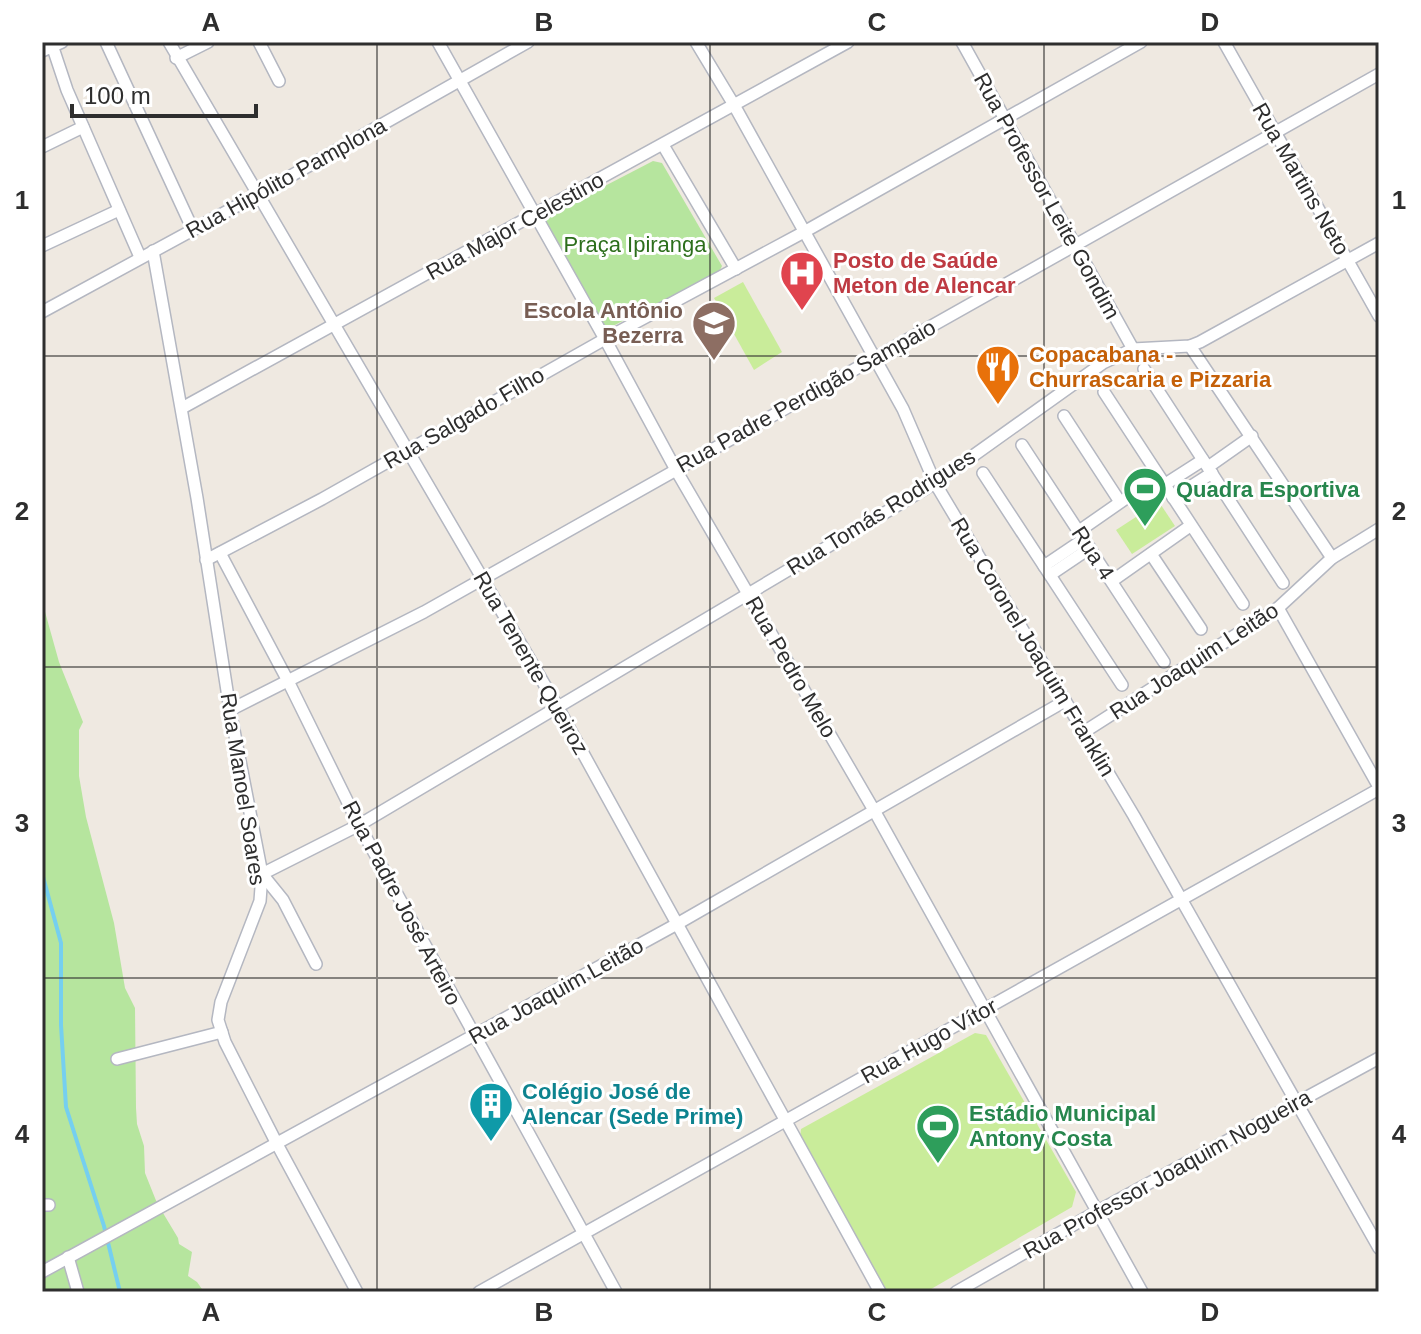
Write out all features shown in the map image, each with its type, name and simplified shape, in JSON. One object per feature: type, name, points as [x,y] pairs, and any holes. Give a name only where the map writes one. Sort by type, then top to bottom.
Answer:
[{"type":"street","points":[[106,42],[193,230]]},
{"type":"street","name":"Rua Tenente Queiroz","points":[[169,42],[557,706],[880,1292]]},
{"type":"street","points":[[176,58],[208,42]]},
{"type":"street","points":[[259,42],[279,81]]},
{"type":"street","name":"Rua Pedro Melo","points":[[438,42],[676,470],[875,812],[1142,1292]]},
{"type":"street","name":"Rua Hipólito Pamplona","points":[[42,312],[528,42]]},
{"type":"street","name":"Rua Coronel Joaquim Franklin","points":[[696,42],[903,409],[935,483],[1084,732],[1379,1248]]},
{"type":"street","name":"Rua Major Celestino","points":[[182,408],[848,42]]},
{"type":"street","name":"Rua Professor Leite Gondim","points":[[962,42],[1133,349]]},
{"type":"street","name":"Rua Salgado Filho","points":[[206,560],[804,232],[1141,42]]},
{"type":"street","name":"Rua Martins Neto","points":[[1224,42],[1379,316]]},
{"type":"street","points":[[52,45],[58,68],[140,257]]},
{"type":"street","name":"Rua Padre Perdigão Sampaio","points":[[230,710],[482,579],[1379,74]]},
{"type":"street","points":[[42,147],[83,127]]},
{"type":"street","points":[[663,145],[736,269]]},
{"type":"street","points":[[42,246],[119,210]]},
{"type":"street","name":"Rua Tomás Rodrigues","points":[[262,874],[359,825],[935,483],[1103,363],[1133,349],[1190,346],[1379,243]]},
{"type":"street","name":"Rua Manoel Soares","points":[[153,251],[182,408],[230,710],[262,874],[260,901],[218,1011],[222,1032]]},
{"type":"street","points":[[1190,346],[1332,558]]},
{"type":"street","points":[[1144,369],[1283,583]]},
{"type":"street","points":[[1104,392],[1243,604]]},
{"type":"street","points":[[1064,416],[1120,502]]},
{"type":"street","points":[[1173,498],[1208,467],[1252,436]]},
{"type":"street","name":"Rua 4","points":[[1022,445],[1164,662]]},
{"type":"street","points":[[1047,570],[1084,539],[1120,502],[1161,480],[1208,467]]},
{"type":"street","points":[[983,473],[1122,685]]},
{"type":"street","points":[[1112,581],[1190,526]]},
{"type":"street","name":"Rua Joaquim Leitão","points":[[1084,732],[1278,608],[1332,558],[1379,529]]},
{"type":"street","name":"Rua Padre José Arteiro","points":[[220,553],[359,825],[616,1292]]},
{"type":"street","points":[[1151,554],[1201,629]]},
{"type":"street","points":[[1278,608],[1379,788]]},
{"type":"street","name":"Rua Joaquim Leitão","points":[[42,1272],[677,924],[1065,701]]},
{"type":"street","name":"Rua Hugo Vítor","points":[[479,1292],[1379,788]]},
{"type":"street","points":[[262,874],[283,900],[316,964]]},
{"type":"street","points":[[117,1059],[222,1032],[277,1144],[357,1292]]},
{"type":"street","name":"Rua Professor Joaquim Nogueira","points":[[956,1292],[1379,1058]]},
{"type":"street","points":[[68,1257],[78,1292]]},
{"type":"green space","name":"Praça Ipiranga","points":[[653,161],[662,163],[722,266],[719,272],[605,330],[545,225],[545,217]]},
{"type":"green space","points":[[743,282],[782,352],[754,370],[714,298]]},
{"type":"green space","name":"Quadra Esportiva","points":[[1159,502],[1175,526],[1132,554],[1116,530]]},
{"type":"green space","points":[[42,601],[59,662],[83,722],[79,730],[79,776],[86,817],[114,923],[125,988],[135,1008],[136,1108],[144,1146],[145,1173],[179,1244],[192,1252],[188,1276],[204,1292],[45,1292],[42,1266]]},
{"type":"green space","name":"Estádio Municipal Antony Costa","points":[[975,1033],[986,1035],[1076,1192],[1072,1207],[926,1292],[887,1292],[800,1138],[801,1129]]},
{"type":"waterway","points":[[42,873],[61,943],[61,1025],[66,1107],[104,1226],[120,1292]]},
{"type":"place","name":"Posto de Saúde Meton de Alencar","points":[[802,312]]},
{"type":"place","name":"Escola Antônio Bezerra","points":[[714,362]]},
{"type":"place","name":"Copacabana - Churrascaria e Pizzaria","points":[[998,406]]},
{"type":"place","name":"Quadra Esportiva","points":[[1145,528]]},
{"type":"place","name":"Colégio José de Alencar (Sede Prime)","points":[[491,1143]]},
{"type":"place","name":"Estádio Municipal Antony Costa","points":[[938,1165]]}]
